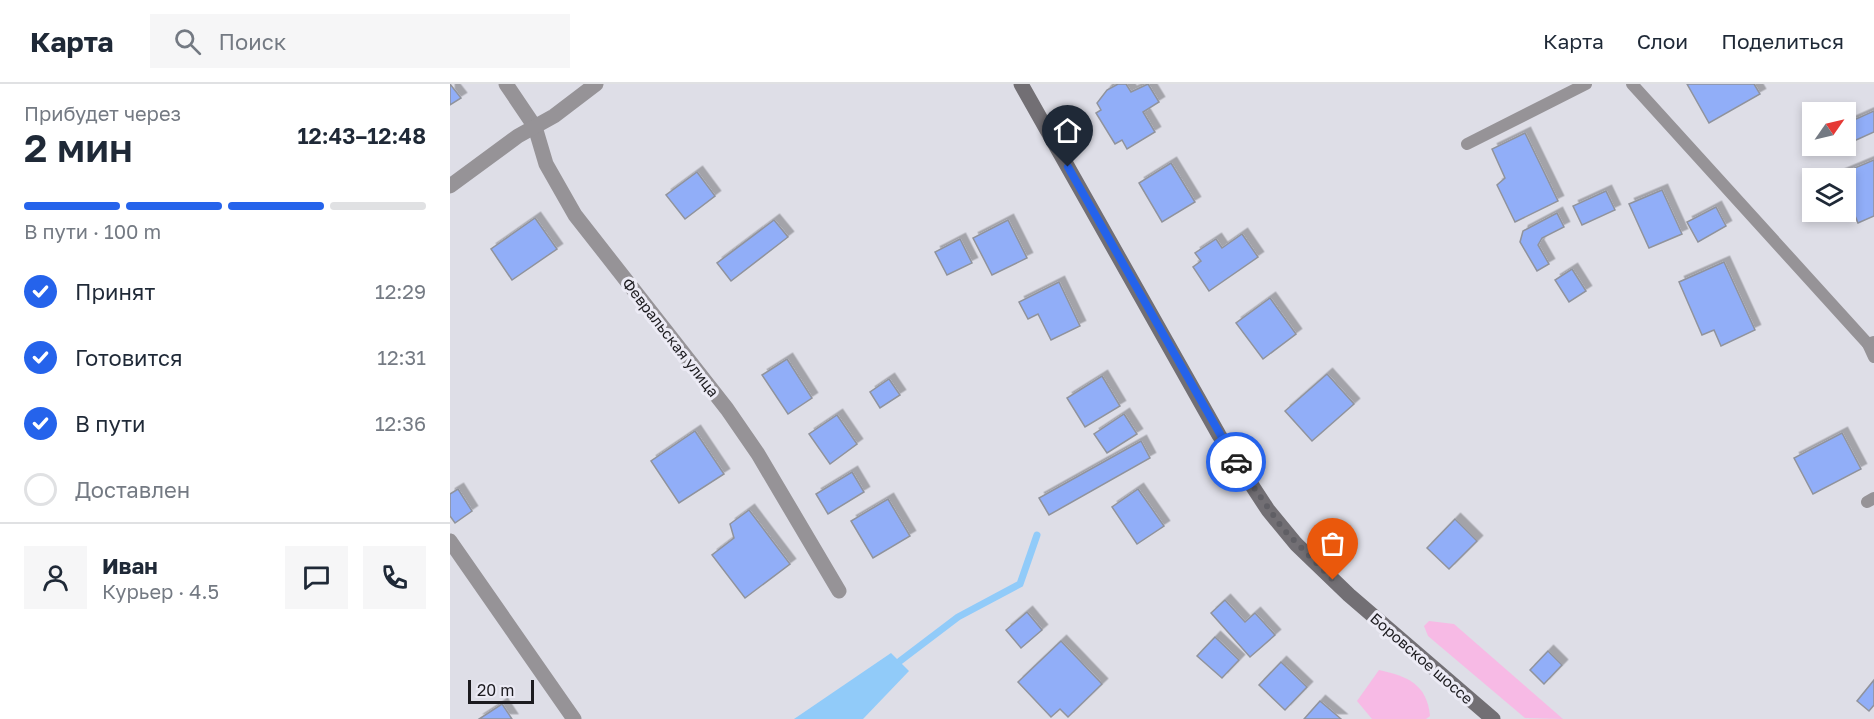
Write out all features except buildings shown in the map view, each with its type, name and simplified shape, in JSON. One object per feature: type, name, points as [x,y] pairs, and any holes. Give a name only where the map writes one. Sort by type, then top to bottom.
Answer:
[{"type":"main road","name":"Боровское шоссе","points":[[1021,84],[1219,435],[1258,496],[1296,544],[1348,595],[1493,719]]},
{"type":"street","name":"Февральская улица","points":[[506,84],[535,127],[546,164],[575,215],[727,409],[758,454],[839,591]]},
{"type":"street","points":[[450,186],[518,136],[535,127],[596,84]]},
{"type":"street","points":[[450,541],[574,719]]},
{"type":"lane","points":[[1467,144],[1586,84]]},
{"type":"lane","points":[[1632,84],[1871,343],[1874,357]]},
{"type":"shaded area","points":[[1429,621],[1454,624],[1563,719],[1525,718],[1428,636],[1424,626]]},
{"type":"shaded area","points":[[1379,670],[1398,675],[1414,683],[1425,696],[1430,716],[1426,719],[1372,719],[1357,701]]},
{"type":"water","points":[[891,653],[909,671],[863,719],[794,719]]},
{"type":"waterway","points":[[900,661],[958,617],[1020,584],[1037,535]]},
{"type":"way so far","points":[[1236,462],[1283,529],[1333,580]]},
{"type":"route","points":[[1068,167],[1236,462]]}]
